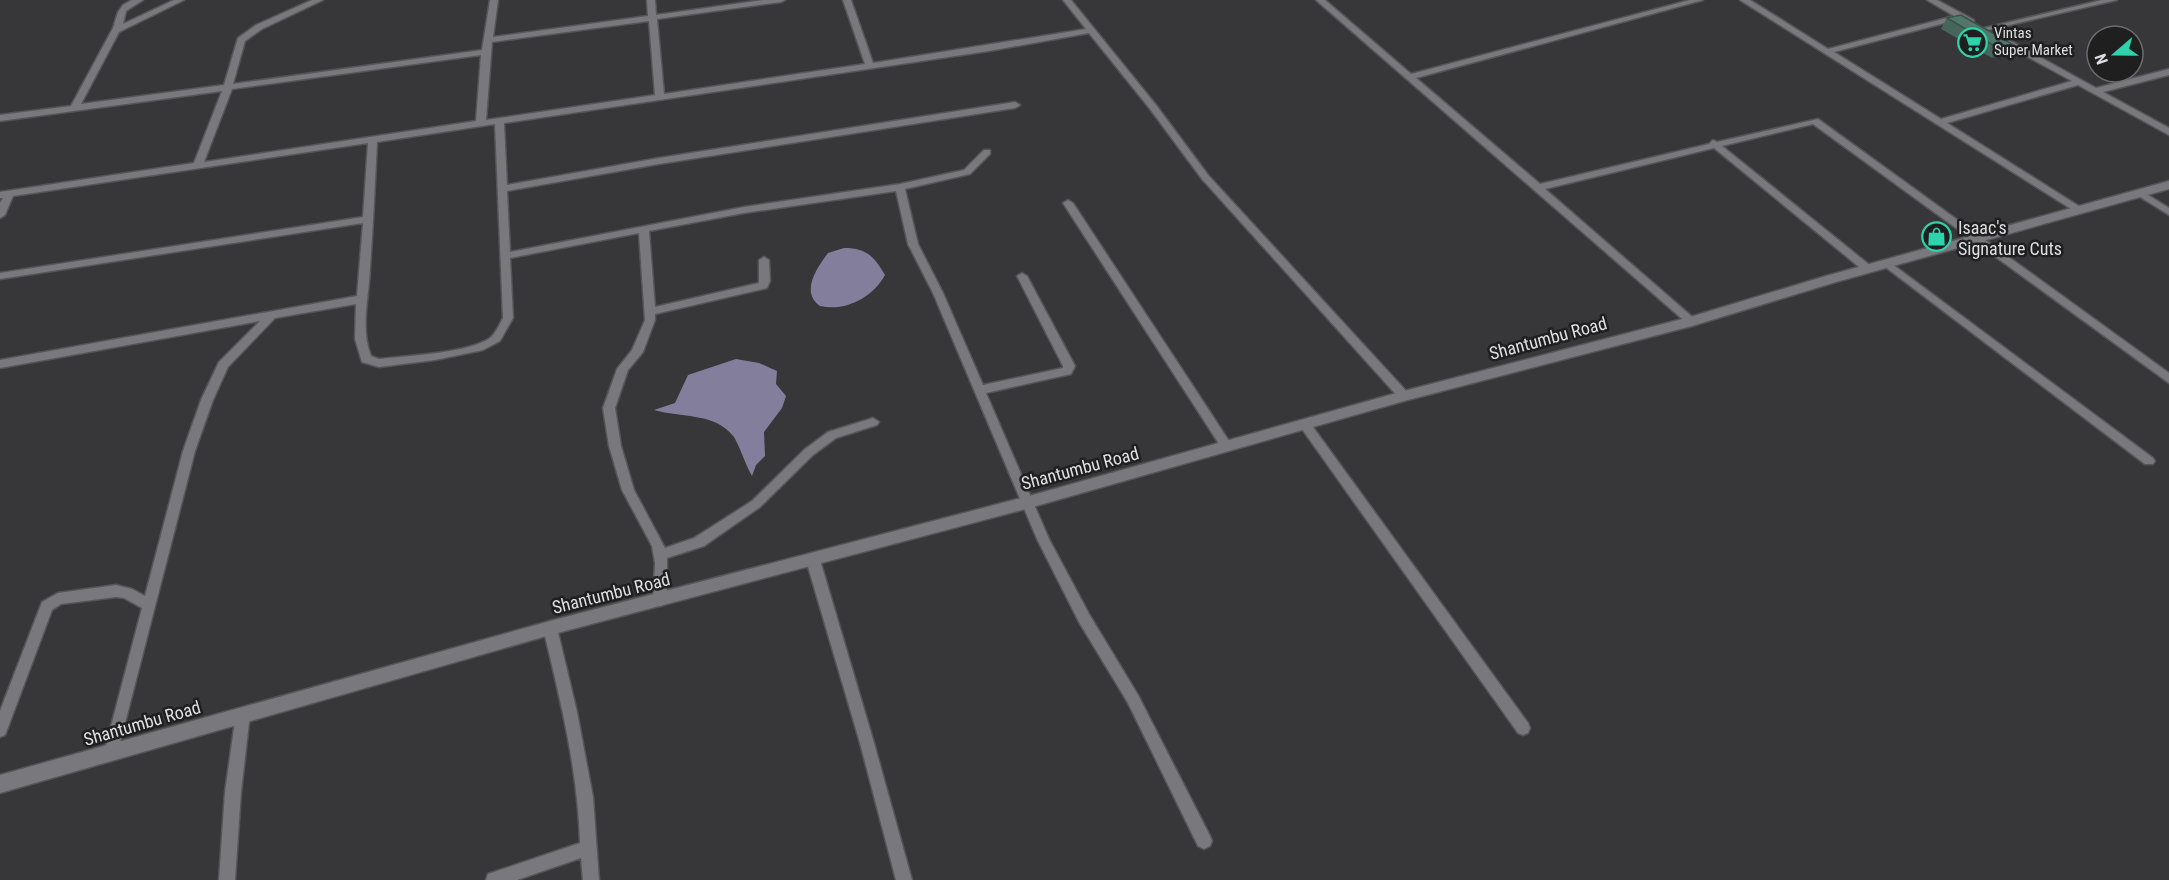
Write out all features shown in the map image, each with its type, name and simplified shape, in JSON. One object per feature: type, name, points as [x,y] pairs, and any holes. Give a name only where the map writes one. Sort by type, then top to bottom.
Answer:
[{"type":"street","points":[[75,107],[125,8],[139,0]]},
{"type":"street","points":[[115,31],[180,0]]},
{"type":"street","points":[[198,165],[228,87],[241,40],[248,33],[320,0]]},
{"type":"street","points":[[481,122],[494,0]]},
{"type":"street","points":[[651,0],[660,96]]},
{"type":"street","points":[[488,40],[781,0]]},
{"type":"street","points":[[847,0],[869,64]]},
{"type":"street","points":[[1067,0],[1153,107],[1205,177],[1404,396]]},
{"type":"street","points":[[1320,0],[1692,321]]},
{"type":"street","points":[[1411,77],[1699,0]]},
{"type":"street","points":[[1744,0],[1829,51],[2080,210]]},
{"type":"street","points":[[1931,0],[2169,132]]},
{"type":"street","points":[[2065,0],[2080,8]]},
{"type":"street","points":[[1984,29],[2113,0]]},
{"type":"street","points":[[1829,51],[1961,16]]},
{"type":"street","points":[[0,215],[4,194],[1092,30]]},
{"type":"street","points":[[0,118],[487,52]]},
{"type":"street","points":[[2095,91],[2169,72]]},
{"type":"street","points":[[1941,122],[2079,82]]},
{"type":"street","points":[[502,189],[659,160],[1016,105]]},
{"type":"street","points":[[373,139],[362,300],[364,354],[370,362],[396,361],[490,343],[502,332],[508,318],[499,120]]},
{"type":"street","points":[[1536,188],[1713,143],[1815,121],[2169,379]]},
{"type":"street","points":[[1713,143],[1868,269]]},
{"type":"street","points":[[506,256],[744,210],[900,187],[967,172],[987,152]]},
{"type":"street","name":"Shantumbu Road","points":[[0,784],[550,628],[1029,502],[1306,426],[1404,396],[1692,321],[2169,185]]},
{"type":"street","points":[[900,187],[914,244],[1048,549],[1084,618],[1133,699],[1204,841]]},
{"type":"street","points":[[2140,194],[2169,212]]},
{"type":"street","points":[[1068,203],[1227,447]]},
{"type":"street","points":[[0,276],[368,219]]},
{"type":"street","points":[[644,230],[651,311],[640,344],[623,369],[609,408],[615,446],[628,490],[658,546],[660,600]]},
{"type":"street","points":[[651,311],[763,286],[764,261]]},
{"type":"street","points":[[1888,264],[2149,461]]},
{"type":"street","points":[[980,390],[1067,371],[1069,366],[1022,276]]},
{"type":"street","points":[[0,364],[362,300]]},
{"type":"street","points":[[111,753],[189,451],[207,400],[223,365],[271,316]]},
{"type":"street","points":[[660,555],[699,542],[756,504],[809,452],[832,435],[873,422]]},
{"type":"street","points":[[1306,426],[1523,728]]},
{"type":"street","points":[[813,560],[867,743],[904,880]]},
{"type":"street","points":[[0,730],[47,606],[51,602],[116,591],[127,593],[148,605]]},
{"type":"street","points":[[550,628],[565,687],[585,799],[591,880]]},
{"type":"street","points":[[227,880],[232,792],[243,714]]},
{"type":"street","points":[[494,880],[587,848]]},
{"type":"shaded area","points":[[852,248],[869,254],[885,275],[873,290],[858,301],[839,307],[820,306],[811,294],[812,280],[828,253]]},
{"type":"shaded area","points":[[736,359],[759,363],[777,371],[776,384],[786,396],[782,408],[764,432],[765,456],[756,465],[752,476],[734,437],[726,429],[717,423],[697,417],[654,410],[675,403],[688,375]]},
{"type":"building","points":[[1961,15],[2012,44],[1998,48],[1947,18]]},
{"type":"place","name":"Vintas Super Market","points":[[1973,42]]},
{"type":"place","name":"Isaac's Signature Cuts","points":[[1937,237]]}]
